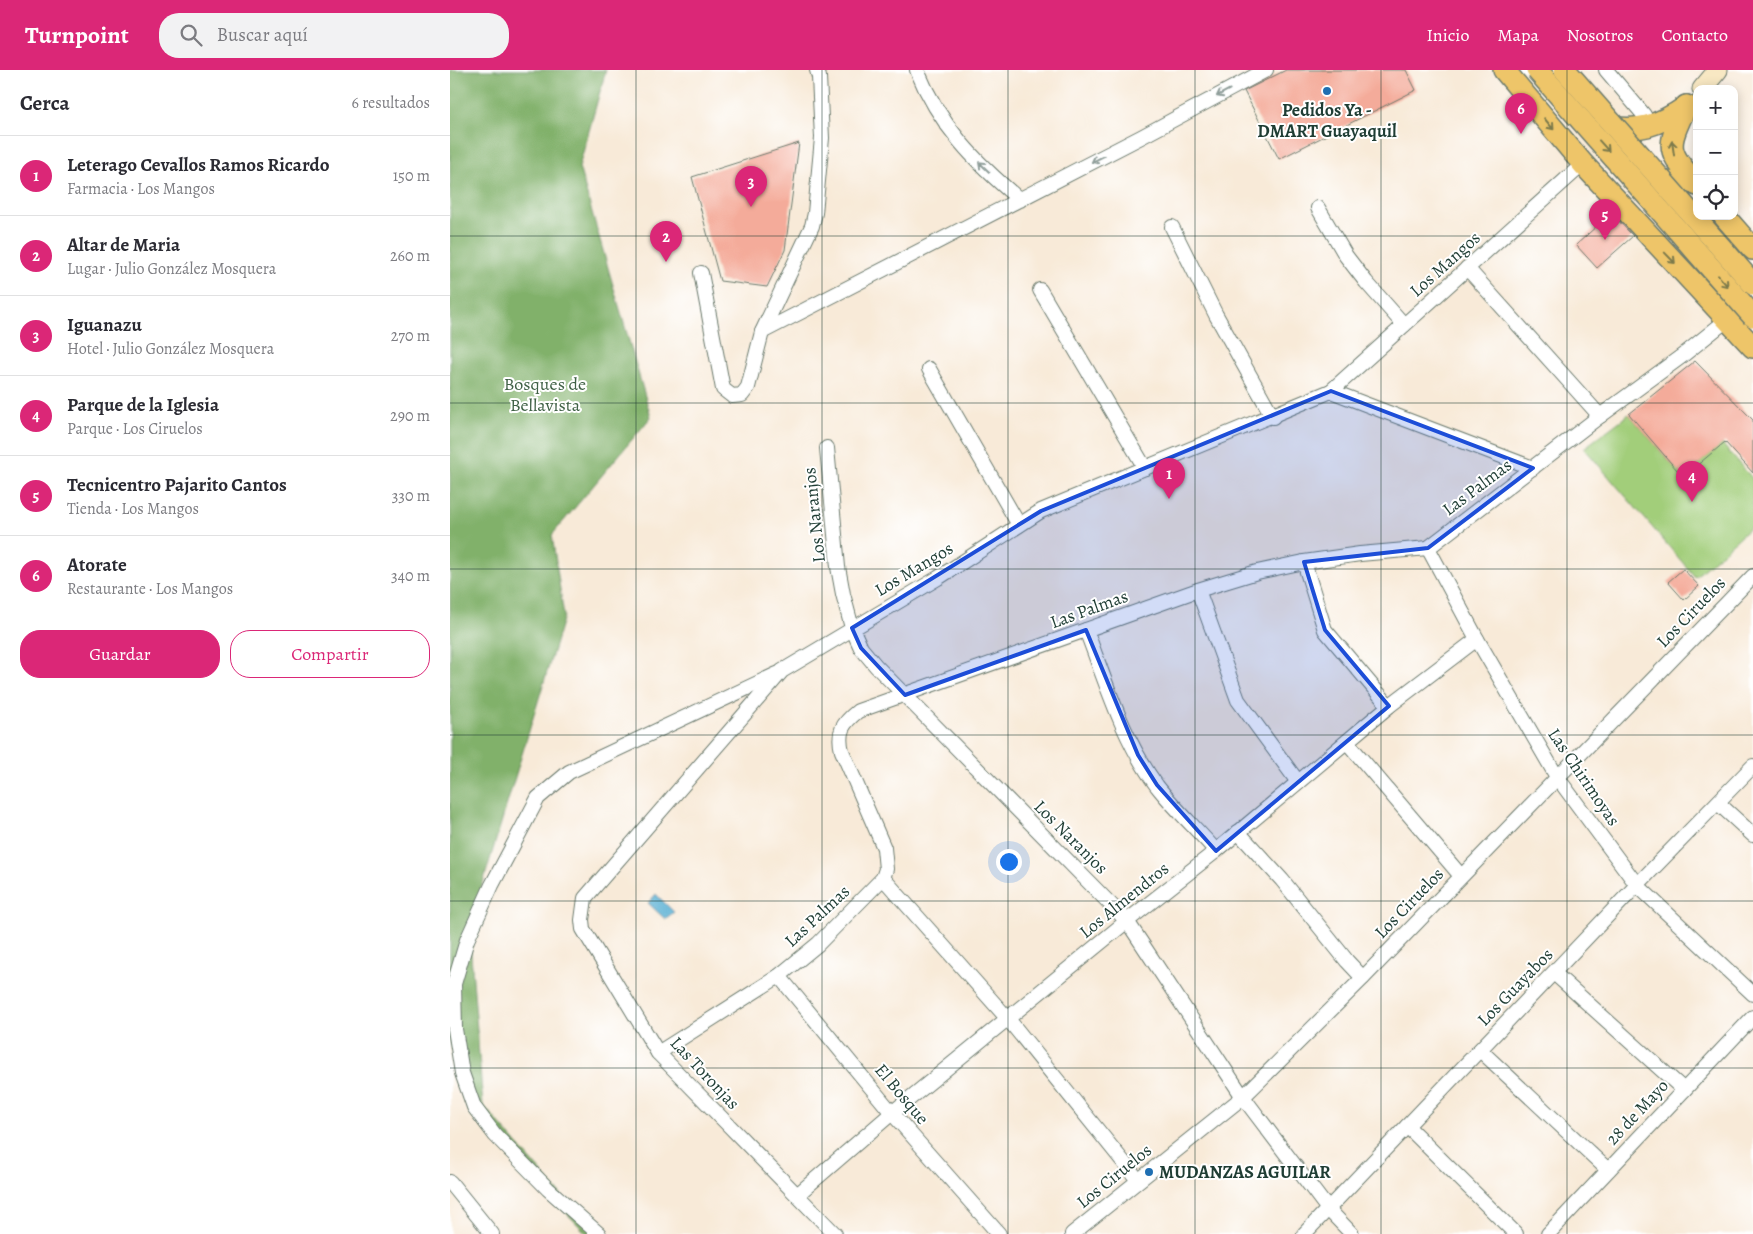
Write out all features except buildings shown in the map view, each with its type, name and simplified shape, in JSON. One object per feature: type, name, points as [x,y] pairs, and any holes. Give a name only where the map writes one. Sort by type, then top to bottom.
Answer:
[{"type":"main road","points":[[1504,70],[1584,164],[1753,347]]},
{"type":"main road","points":[[1537,70],[1753,316]]},
{"type":"main road","points":[[1550,70],[1586,109],[1608,126]]},
{"type":"main road","points":[[1565,70],[1753,284]]},
{"type":"main road","points":[[1705,85],[1718,70]]},
{"type":"main road","points":[[1518,87],[1573,115],[1608,126],[1637,128],[1660,123],[1692,100]]},
{"type":"main road","points":[[1692,100],[1672,140],[1672,152],[1678,163],[1693,180]]},
{"type":"main road","points":[[1648,235],[1643,222],[1642,212],[1645,202],[1652,191],[1670,182],[1693,184]]},
{"type":"main road","points":[[1728,220],[1753,249]]},
{"type":"street","points":[[701,273],[723,389],[732,396],[742,395],[748,387],[762,332],[812,226],[822,138],[817,70]]},
{"type":"street","points":[[917,70],[936,107],[956,138],[1001,184],[1020,200]]},
{"type":"street","points":[[762,332],[1020,200],[1266,70]]},
{"type":"street","points":[[1606,70],[1644,115]]},
{"type":"street","name":"Los Mangos","points":[[594,888],[782,671],[938,578],[1041,511],[1331,392],[1584,164]]},
{"type":"street","points":[[1318,208],[1346,256],[1404,325]]},
{"type":"street","points":[[1172,227],[1216,315],[1272,417]]},
{"type":"street","points":[[1467,268],[1600,416]]},
{"type":"street","points":[[1040,290],[1145,468]]},
{"type":"street","name":"Las Palmas","points":[[658,1053],[779,976],[818,944],[883,878],[886,869],[884,848],[839,741],[841,731],[847,720],[858,711],[1198,590],[1257,572],[1304,562],[1360,554],[1428,548],[1728,319]]},
{"type":"street","points":[[929,369],[1019,525]]},
{"type":"street","points":[[1331,392],[1534,468]]},
{"type":"street","name":"Los Naranjos","points":[[826,448],[838,567],[852,628],[861,648],[876,666],[1127,921],[1243,1097],[1327,1208],[1352,1234]]},
{"type":"street","name":"Las Chirimoyas","points":[[1428,548],[1477,639],[1557,777],[1637,885],[1753,994]]},
{"type":"street","points":[[1304,562],[1326,630],[1389,706]]},
{"type":"street","name":"Los Ciruelos","points":[[1072,1234],[1243,1097],[1363,978],[1753,576]]},
{"type":"street","points":[[1198,590],[1238,700],[1298,782]]},
{"type":"street","points":[[1086,630],[1125,730],[1138,755],[1157,785],[1216,850]]},
{"type":"street","name":"Los Almendros","points":[[797,1195],[892,1113],[1238,832],[1389,706],[1477,639]]},
{"type":"street","points":[[599,1234],[548,1190],[496,1135],[474,1107],[462,1074],[455,1029],[454,984],[467,940],[492,884],[538,798],[569,772],[782,671]]},
{"type":"street","points":[[1347,742],[1462,876]]},
{"type":"street","name":"Los Guayabos","points":[[1304,1234],[1753,766]]},
{"type":"street","points":[[1718,802],[1753,835]]},
{"type":"street","points":[[1238,832],[1282,880],[1347,961],[1363,978]]},
{"type":"street","points":[[883,878],[1008,1019],[1138,1180]]},
{"type":"street","name":"Las Toronjas","points":[[594,888],[585,898],[582,920],[583,929],[658,1053],[835,1234]]},
{"type":"street","points":[[1554,974],[1684,1090]]},
{"type":"street","name":"El Bosque","points":[[779,976],[892,1113],[999,1234]]},
{"type":"street","name":"28 de Mayo","points":[[1548,1234],[1753,1017]]},
{"type":"street","points":[[1480,1050],[1608,1170]]},
{"type":"street","points":[[1407,1126],[1516,1234]]},
{"type":"street","points":[[450,1182],[492,1234]]},
{"type":"highlighted area","points":[[1331,391],[1533,468],[1428,548],[1304,562],[1325,630],[1389,706],[1216,851],[1157,785],[1138,755],[1086,630],[905,695],[861,648],[852,628],[1041,511]]},
{"type":"green space","name":"Bosques de Bellavista","points":[[450,70],[606,70],[579,167],[651,417],[552,535],[564,616],[469,929],[483,1105],[595,1234],[587,1234],[471,1116],[450,1040]]},
{"type":"green space","points":[[1629,414],[1683,477],[1722,444],[1753,479],[1753,525],[1695,577],[1584,448]]},
{"type":"water","points":[[656,894],[674,912],[665,919],[648,903]]},
{"type":"place","name":"Pedidos Ya - DMART Guayaquil","points":[[1327,91]]},
{"type":"place","name":"Atorate","points":[[1521,134]]},
{"type":"place","name":"Iguanazu","points":[[751,207]]},
{"type":"place","name":"Tecnicentro Pajarito Cantos","points":[[1605,240]]},
{"type":"place","name":"Altar de Maria","points":[[666,262]]},
{"type":"place","name":"Leterago Cevallos Ramos Ricardo","points":[[1169,499]]},
{"type":"place","name":"Parque de la Iglesia","points":[[1692,502]]},
{"type":"place","name":"MUDANZAS AGUILAR","points":[[1149,1172]]}]
